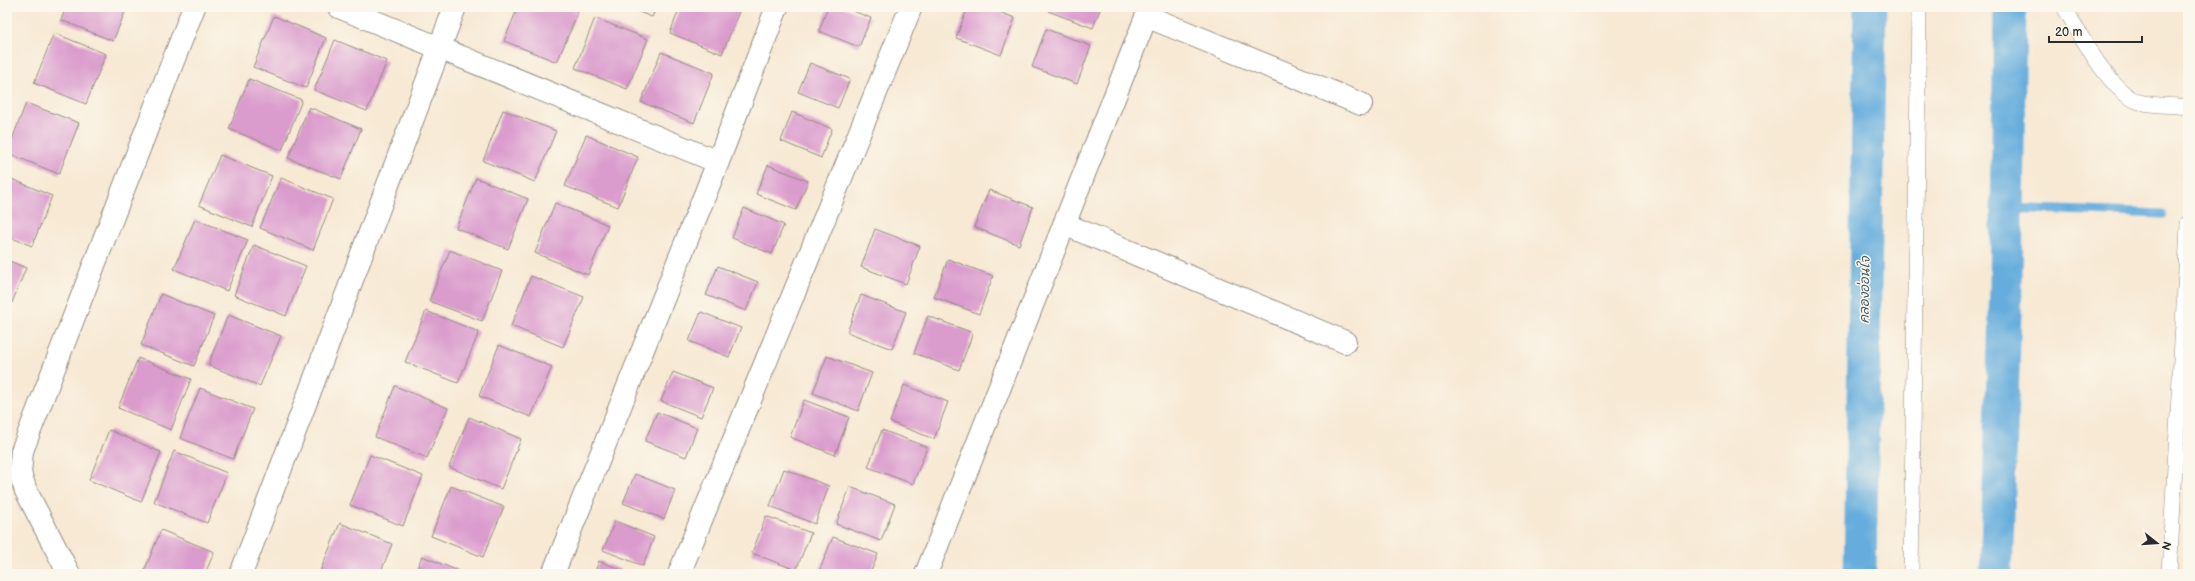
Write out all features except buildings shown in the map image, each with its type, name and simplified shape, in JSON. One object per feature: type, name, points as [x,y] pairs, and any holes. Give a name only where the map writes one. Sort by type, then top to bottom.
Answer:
[{"type":"street","points":[[69,574],[26,491],[20,473],[22,451],[194,7]]},
{"type":"street","points":[[339,7],[718,162]]},
{"type":"street","points":[[241,574],[438,48],[455,7]]},
{"type":"street","points":[[553,574],[718,162],[777,7]]},
{"type":"street","points":[[679,574],[911,7]]},
{"type":"street","points":[[926,574],[1148,12],[1361,104]]},
{"type":"street","points":[[1064,224],[1345,342]]},
{"type":"lane","points":[[1911,574],[1919,7]]},
{"type":"lane","points":[[2064,7],[2105,74],[2122,92],[2139,102],[2188,107]]},
{"type":"lane","points":[[2169,574],[2187,270],[2188,223]]},
{"type":"waterway","name":"คลองอ่อนใจ","points":[[1860,574],[1870,7]]},
{"type":"waterway","points":[[1996,574],[2006,285],[2010,7]]},
{"type":"waterway","points":[[2007,208],[2163,214]]}]
